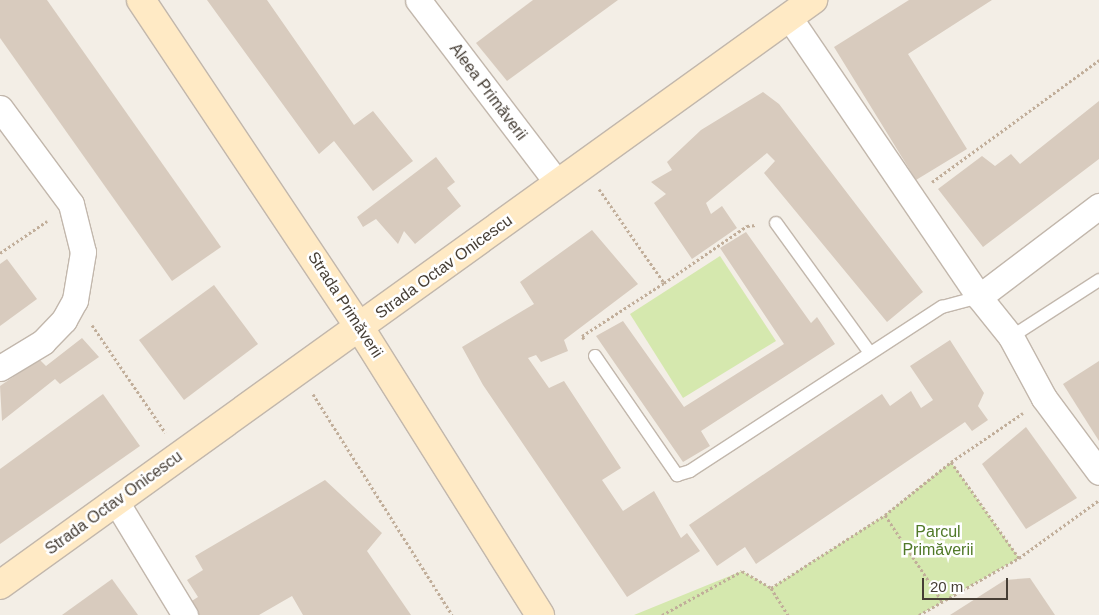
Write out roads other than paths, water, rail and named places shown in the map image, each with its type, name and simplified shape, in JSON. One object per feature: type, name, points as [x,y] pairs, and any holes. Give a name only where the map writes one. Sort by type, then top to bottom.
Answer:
[{"type":"street","name":"Strada Primăverii","points":[[141,0],[360,328],[532,610]]},
{"type":"street","name":"Aleea Primăverii","points":[[418,0],[558,184]]},
{"type":"street","name":"Strada Octav Onicescu","points":[[0,585],[115,500],[300,372],[813,0]]},
{"type":"street","points":[[789,17],[979,297],[1011,337],[1044,398],[1099,472]]},
{"type":"street","points":[[0,108],[71,204],[84,252],[75,300],[64,320],[42,342],[0,368]]},
{"type":"street","points":[[979,297],[1099,206]]},
{"type":"street","points":[[115,500],[185,615]]},
{"type":"lane","points":[[776,223],[870,353]]},
{"type":"lane","points":[[1011,337],[1099,280]]},
{"type":"lane","points":[[596,356],[677,474],[690,471],[942,307],[979,297]]},
{"type":"park label","name":"Parcul Primăverii","points":[[938,541]]}]
